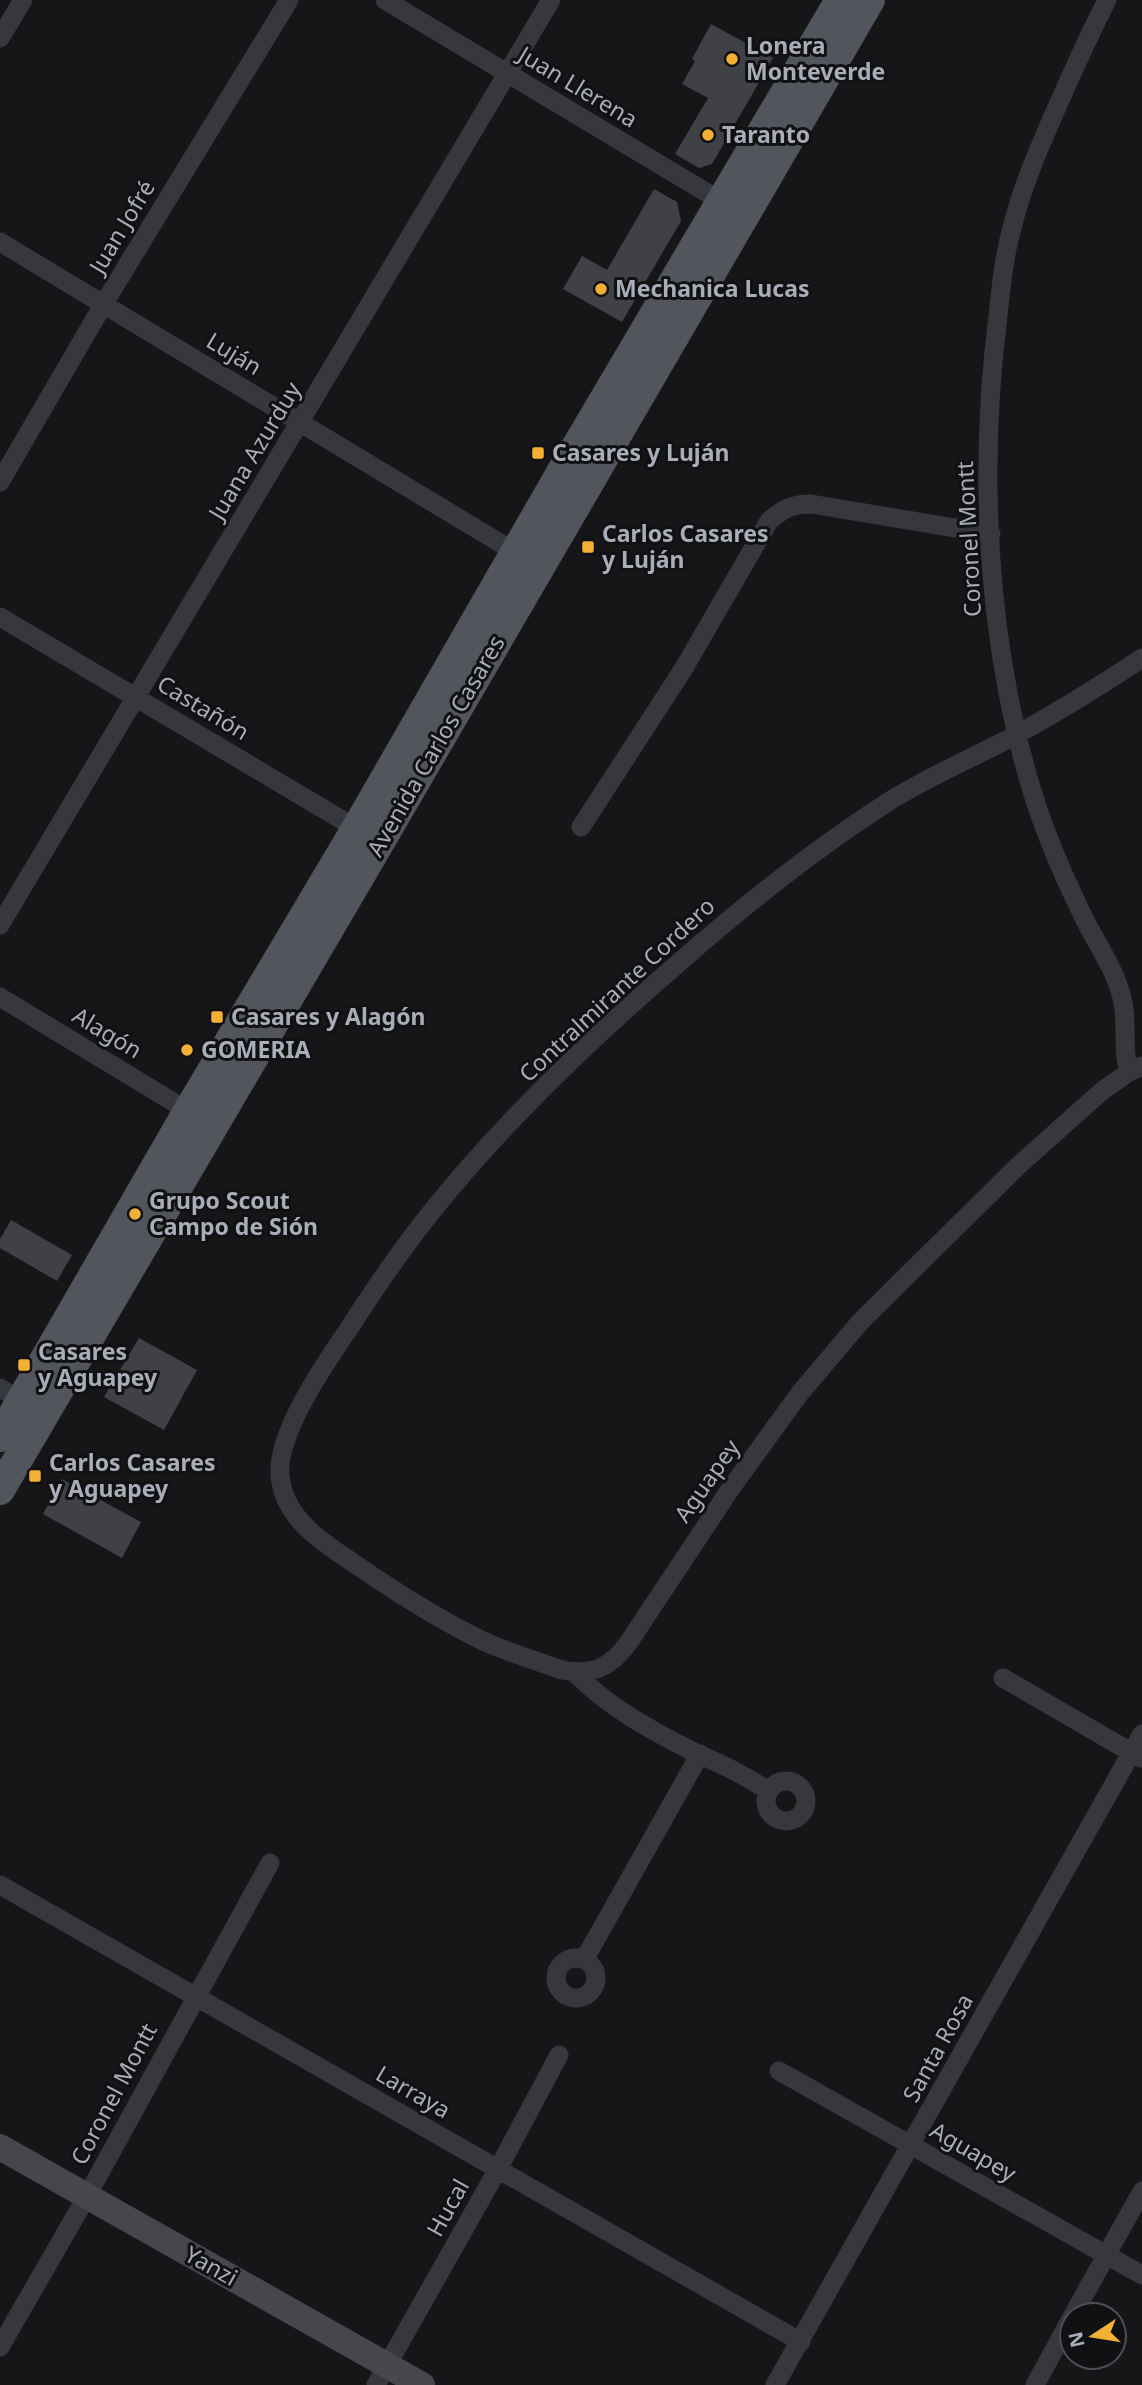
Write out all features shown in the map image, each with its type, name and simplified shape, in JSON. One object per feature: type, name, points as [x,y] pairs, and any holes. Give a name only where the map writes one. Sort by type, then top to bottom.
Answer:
[{"type":"main road","name":"Avenida Carlos Casares","points":[[0,1437],[368,836],[734,208],[840,0]]},
{"type":"main road","name":"Avenida Carlos Casares","points":[[0,1490],[22,1402],[188,1111],[368,836],[515,552],[870,0]]},
{"type":"street","points":[[0,38],[23,0]]},
{"type":"street","name":"Juan Jofré","points":[[0,482],[103,304],[289,0]]},
{"type":"street","name":"Juan Llerena","points":[[385,0],[734,208]]},
{"type":"street","name":"Juana Azurduy","points":[[0,925],[551,0]]},
{"type":"street","name":"Coronel Montt","points":[[1107,0],[1033,161],[1011,228],[993,354],[989,423],[991,534],[996,612],[1016,734],[1034,796],[1063,875],[1118,985],[1125,1012],[1124,1047],[1136,1069]]},
{"type":"street","name":"Luján","points":[[0,242],[515,552]]},
{"type":"street","points":[[581,827],[684,668],[769,521],[783,509],[794,504],[811,504],[991,534]]},
{"type":"street","name":"Castañón","points":[[0,617],[368,836]]},
{"type":"street","name":"Contralmirante Cordero","points":[[286,1499],[280,1480],[279,1459],[288,1434],[325,1364],[386,1272],[437,1205],[488,1146],[577,1055],[725,922],[818,849],[892,800],[1083,696],[1142,658]]},
{"type":"street","name":"Alagón","points":[[0,997],[188,1111]]},
{"type":"street","name":"Aguapey","points":[[286,1499],[299,1520],[326,1544],[407,1598],[476,1638],[562,1670],[592,1671],[608,1665],[620,1655],[731,1488],[800,1393],[861,1321],[1018,1166],[1102,1091],[1136,1069]]},
{"type":"street","points":[[575,1672],[590,1688],[614,1706],[751,1779],[768,1791]]},
{"type":"street","points":[[1003,1678],[1136,1756]]},
{"type":"street","name":"Santa Rosa","points":[[775,2385],[1136,1756],[1142,1734]]},
{"type":"street","points":[[584,1960],[700,1754]]},
{"type":"street","name":"Coronel Montt","points":[[0,2347],[87,2196],[195,1995],[270,1863]]},
{"type":"street","name":"Larraya","points":[[0,1885],[801,2342]]},
{"type":"street","name":"Hucal","points":[[382,2375],[559,2055]]},
{"type":"street","name":"Aguapey","points":[[779,2071],[1142,2276]]},
{"type":"street","name":"Yanzi","points":[[0,2147],[87,2196],[382,2375],[422,2385]]},
{"type":"street","points":[[1081,2301],[1142,2191]]},
{"type":"street","points":[[1035,2385],[1058,2343]]},
{"type":"building","points":[[711,24],[773,58],[712,164],[699,168],[675,154],[708,98],[682,84]]},
{"type":"building","points":[[654,189],[677,202],[681,221],[622,322],[563,289],[582,256],[607,270]]},
{"type":"building","points":[[11,1220],[72,1255],[57,1281],[0,1248],[0,1239]]},
{"type":"building","points":[[139,1338],[197,1370],[164,1430],[104,1397]]},
{"type":"building","points":[[62,1479],[141,1522],[122,1558],[43,1514]]},
{"type":"place","name":"Lonera Monteverde","points":[[732,59]]},
{"type":"place","name":"Taranto","points":[[708,135]]},
{"type":"place","name":"Mechanica Lucas","points":[[601,289]]},
{"type":"place","name":"Casares y Luján","points":[[538,453]]},
{"type":"place","name":"Carlos Casares y Luján","points":[[588,547]]},
{"type":"place","name":"Casares y Alagón","points":[[217,1017]]},
{"type":"place","name":"GOMERIA","points":[[187,1050]]},
{"type":"place","name":"Grupo Scout Campo de Sión","points":[[135,1214]]},
{"type":"place","name":"Casares y Aguapey","points":[[24,1365]]},
{"type":"place","name":"Carlos Casares y Aguapey","points":[[35,1476]]}]
